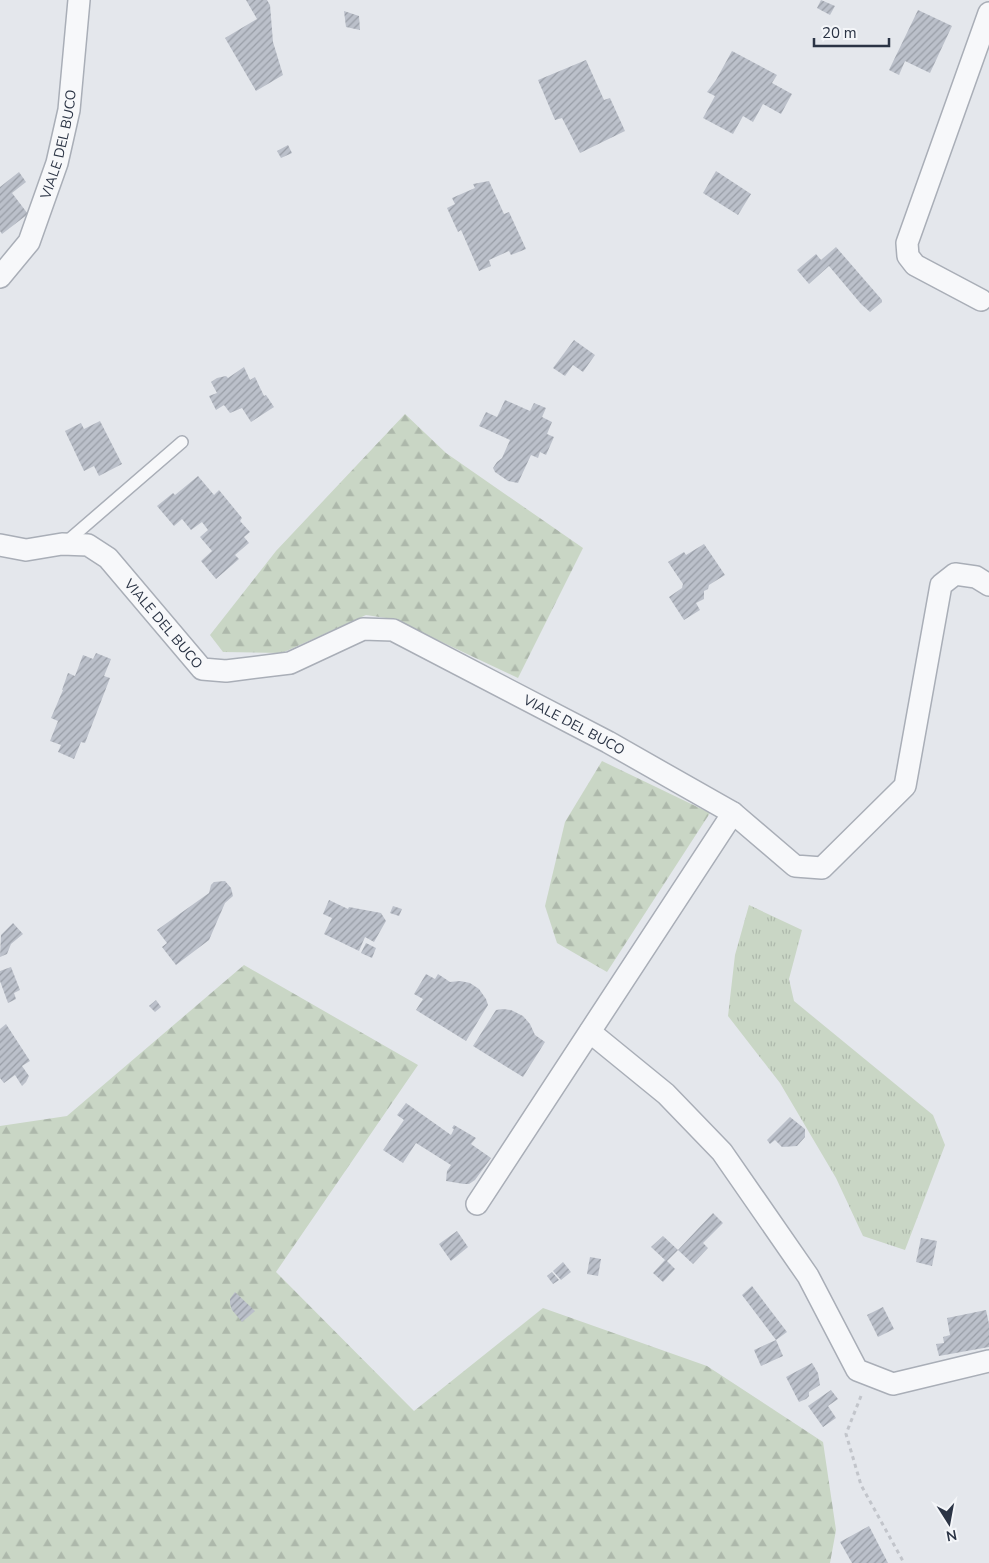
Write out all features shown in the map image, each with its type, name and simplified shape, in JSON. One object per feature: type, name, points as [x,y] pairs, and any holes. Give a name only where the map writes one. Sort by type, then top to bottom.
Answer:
[{"type":"street","name":"VIALE DEL BUCO","points":[[0,277],[29,242],[57,163],[69,110],[79,0]]},
{"type":"street","points":[[981,300],[916,265],[908,256],[907,243],[989,13]]},
{"type":"street","name":"VIALE DEL BUCO","points":[[0,545],[26,550],[64,544],[88,545],[108,558],[202,669],[226,671],[290,663],[363,629],[394,630],[608,742],[733,813],[795,866],[822,868],[905,786],[941,585],[954,574],[976,576],[989,585]]},
{"type":"street","points":[[477,1204],[733,813]]},
{"type":"street","points":[[590,1032],[666,1094],[722,1152],[808,1276],[857,1370],[893,1384],[989,1361]]},
{"type":"lane","points":[[64,544],[182,442]]},
{"type":"path","points":[[870,1375],[846,1434],[861,1485],[904,1563]]},
{"type":"green space","points":[[405,414],[446,453],[583,548],[518,678],[393,619],[366,615],[282,653],[223,652],[210,635],[276,551]]},
{"type":"green space","points":[[602,761],[710,813],[607,972],[557,943],[545,906],[565,822]]},
{"type":"green space","points":[[749,905],[802,930],[789,979],[794,1001],[933,1115],[945,1145],[905,1250],[863,1236],[836,1178],[780,1083],[728,1016],[735,955]]},
{"type":"green space","points":[[244,965],[418,1065],[276,1272],[414,1411],[543,1308],[707,1366],[823,1442],[836,1530],[830,1563],[0,1563],[0,1126],[67,1116]]},
{"type":"building","points":[[246,0],[267,0],[270,5],[273,42],[283,75],[256,91],[225,38],[257,19]]},
{"type":"building","points":[[821,0],[835,6],[830,15],[817,8]]},
{"type":"building","points":[[918,10],[952,26],[930,73],[905,61],[899,75],[889,70]]},
{"type":"building","points":[[344,11],[359,16],[360,30],[346,27]]},
{"type":"building","points":[[732,51],[777,75],[772,83],[792,94],[781,114],[763,104],[753,122],[743,116],[733,134],[703,118],[715,96],[707,92]]},
{"type":"building","points":[[586,60],[604,100],[610,98],[625,131],[580,153],[562,118],[555,120],[538,80]]},
{"type":"building","points":[[288,145],[292,153],[281,158],[277,151]]},
{"type":"building","points":[[716,171],[751,194],[738,215],[703,193]]},
{"type":"building","points":[[19,172],[26,182],[12,193],[28,214],[2,234],[0,231],[0,187]]},
{"type":"building","points":[[489,181],[504,214],[509,212],[526,249],[511,255],[509,251],[489,260],[491,266],[479,271],[461,230],[458,232],[447,208],[455,204],[452,198],[475,188],[473,184]]},
{"type":"building","points":[[836,247],[882,300],[870,312],[829,266],[809,284],[797,270],[816,254],[821,260]]},
{"type":"building","points":[[574,340],[595,355],[583,372],[573,365],[565,376],[553,368]]},
{"type":"building","points":[[244,367],[250,380],[255,377],[264,396],[266,395],[274,407],[251,422],[242,408],[230,413],[224,405],[216,410],[209,396],[217,393],[211,382],[217,378],[226,376],[228,378]]},
{"type":"building","points":[[505,400],[530,411],[534,403],[546,408],[542,417],[552,422],[547,434],[554,437],[546,455],[540,452],[538,458],[531,455],[518,483],[508,481],[495,472],[493,468],[502,458],[510,440],[479,426],[486,412],[497,417]]},
{"type":"building","points":[[100,421],[122,464],[99,476],[94,466],[84,471],[65,431],[81,423],[84,429]]},
{"type":"building","points":[[198,476],[214,495],[219,490],[242,518],[240,521],[250,532],[244,537],[249,543],[235,555],[239,559],[216,579],[201,561],[212,551],[200,537],[208,530],[202,522],[191,530],[182,519],[174,526],[157,506],[173,493],[175,495]]},
{"type":"building","points":[[704,544],[725,575],[709,585],[708,589],[704,591],[704,599],[696,603],[700,610],[684,620],[669,597],[682,588],[683,584],[668,562],[684,552],[686,555]]},
{"type":"building","points":[[96,653],[111,659],[104,676],[110,678],[85,743],[81,742],[74,759],[58,752],[61,745],[50,741],[58,721],[51,718],[68,673],[75,676],[83,655],[93,659]]},
{"type":"building","points":[[225,881],[231,888],[233,896],[225,903],[209,940],[176,965],[162,947],[167,943],[157,930],[209,893],[214,882]]},
{"type":"building","points":[[329,900],[348,909],[349,907],[381,913],[386,921],[374,942],[365,937],[359,951],[324,934],[332,918],[323,914]]},
{"type":"building","points":[[393,906],[402,909],[399,916],[390,913]]},
{"type":"building","points":[[13,923],[23,934],[11,944],[7,954],[0,957],[1,935]]},
{"type":"building","points":[[366,943],[376,948],[372,958],[361,953]]},
{"type":"building","points":[[11,967],[20,990],[14,993],[16,999],[8,1003],[0,981],[0,971]]},
{"type":"building","points":[[426,974],[435,979],[438,974],[450,982],[470,983],[479,989],[486,999],[488,1005],[466,1041],[416,1010],[423,999],[414,994]]},
{"type":"building","points":[[156,1000],[161,1007],[155,1012],[149,1006]]},
{"type":"building","points":[[496,1010],[511,1010],[523,1016],[530,1024],[535,1035],[545,1042],[523,1077],[473,1046]]},
{"type":"building","points":[[6,1024],[30,1061],[22,1066],[29,1076],[22,1086],[15,1075],[4,1083],[0,1078],[0,1029]]},
{"type":"building","points":[[406,1103],[451,1135],[454,1125],[476,1138],[471,1144],[491,1158],[475,1180],[469,1184],[446,1181],[447,1171],[451,1165],[416,1143],[403,1163],[383,1150],[404,1120],[397,1115]]},
{"type":"building","points":[[790,1117],[805,1129],[805,1137],[797,1146],[782,1147],[775,1140],[770,1144],[767,1140]]},
{"type":"building","points":[[713,1213],[723,1223],[703,1243],[708,1248],[693,1264],[678,1250]]},
{"type":"building","points":[[457,1231],[468,1247],[451,1261],[439,1244]]},
{"type":"building","points":[[663,1236],[678,1250],[667,1261],[675,1269],[663,1282],[653,1273],[665,1260],[651,1247]]},
{"type":"building","points":[[921,1238],[937,1241],[932,1266],[916,1262]]},
{"type":"building","points":[[590,1257],[601,1259],[598,1276],[587,1274]]},
{"type":"building","points":[[563,1262],[571,1272],[561,1280],[553,1271]]},
{"type":"building","points":[[552,1272],[559,1280],[553,1284],[547,1276]]},
{"type":"building","points":[[752,1286],[787,1332],[776,1340],[742,1295]]},
{"type":"building","points":[[235,1292],[255,1311],[242,1322],[232,1310],[230,1304],[230,1299]]},
{"type":"building","points":[[883,1307],[894,1329],[878,1337],[867,1315]]},
{"type":"building","points":[[986,1310],[989,1324],[989,1347],[939,1356],[936,1344],[944,1343],[943,1337],[950,1335],[947,1318]]},
{"type":"building","points":[[776,1340],[783,1356],[761,1366],[754,1350]]},
{"type":"building","points":[[812,1363],[818,1373],[820,1385],[809,1392],[809,1396],[806,1399],[799,1402],[786,1377]]},
{"type":"building","points":[[831,1390],[838,1399],[828,1406],[836,1418],[823,1427],[808,1406]]},
{"type":"building","points":[[869,1526],[888,1563],[852,1563],[840,1542]]}]
